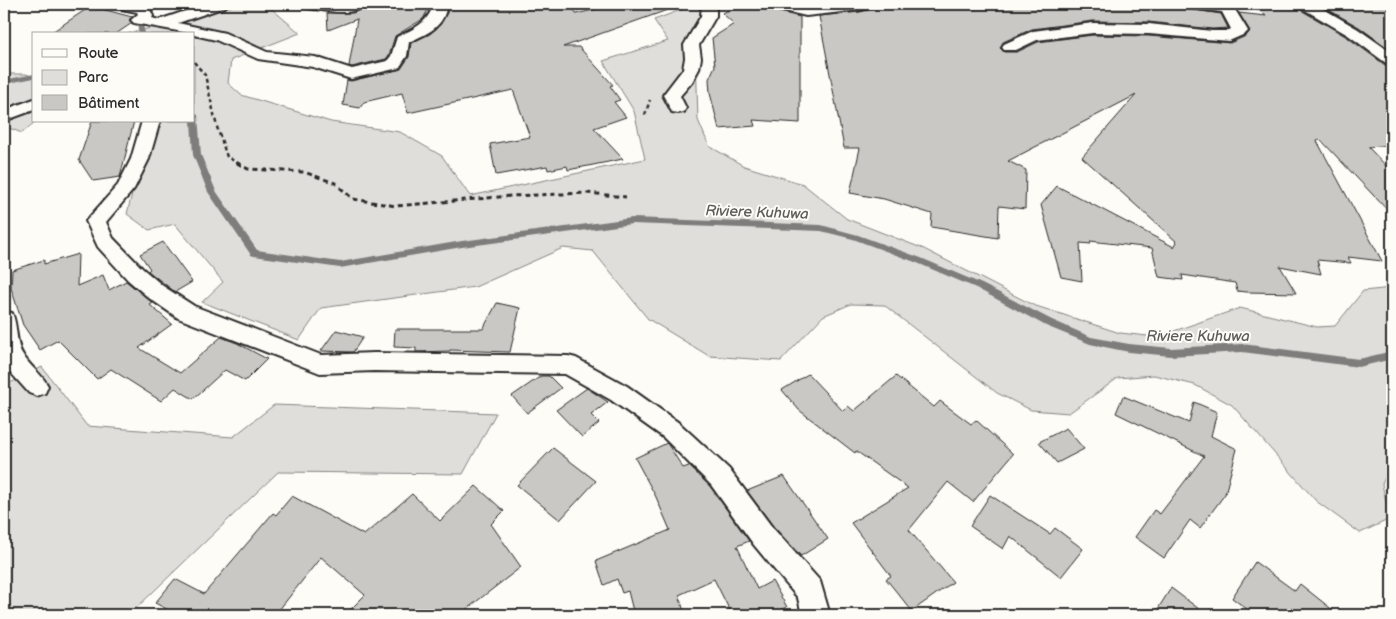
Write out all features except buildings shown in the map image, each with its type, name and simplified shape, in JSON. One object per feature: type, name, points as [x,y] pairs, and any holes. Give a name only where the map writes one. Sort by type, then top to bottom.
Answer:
[{"type":"street","points":[[116,4],[143,8],[146,16],[139,20],[220,36],[264,56],[315,62],[351,74],[393,65],[399,56],[402,40],[422,30],[438,16],[440,4]]},
{"type":"street","points":[[139,32],[220,4]]},
{"type":"street","points":[[308,4],[342,8],[357,4]]},
{"type":"street","points":[[678,108],[671,95],[690,75],[693,61],[691,47],[693,39],[707,22],[709,4]]},
{"type":"street","points":[[772,4],[806,12],[867,4]]},
{"type":"street","points":[[1010,47],[1033,36],[1094,28],[1149,29],[1212,36],[1229,36],[1240,31],[1228,6],[1189,4]]},
{"type":"street","points":[[1305,4],[1353,32],[1392,60]]},
{"type":"street","points":[[4,116],[32,105]]},
{"type":"street","points":[[151,122],[140,159],[125,189],[96,221],[105,242],[135,274],[156,292],[186,312],[320,364],[384,362],[568,365],[618,393],[672,430],[720,477],[763,536],[810,591],[816,615]]},
{"type":"street","points":[[4,319],[11,358],[37,386]]},
{"type":"path","points":[[195,63],[205,75],[217,127],[227,157],[248,169],[304,172],[336,184],[353,199],[396,206],[511,196],[587,192],[626,197]]},
{"type":"green space","points":[[239,4],[266,4],[300,33],[231,60],[228,83],[241,95],[331,122],[400,132],[442,156],[470,196],[645,159],[634,111],[603,61],[668,41],[654,20],[694,5],[714,20],[696,54],[698,120],[709,146],[744,166],[803,184],[847,219],[924,249],[1033,305],[1120,333],[1157,337],[1240,308],[1317,327],[1335,326],[1363,291],[1392,288],[1392,463],[1382,484],[1390,519],[1360,533],[1316,501],[1232,405],[1195,385],[1154,375],[1118,378],[1069,413],[1031,410],[997,393],[884,305],[851,304],[823,316],[781,361],[709,356],[648,319],[593,251],[563,248],[475,287],[321,308],[299,340],[202,302],[223,282],[175,224],[149,230],[127,214],[150,122],[195,122],[195,32],[134,32]]},
{"type":"green space","points":[[4,74],[26,74],[32,76],[32,122],[35,122],[22,133],[4,126]]},
{"type":"green space","points":[[42,367],[87,426],[233,437],[274,405],[496,413],[463,474],[278,472],[129,615],[4,615],[4,386]]},
{"type":"waterway","name":"Riviere Kuhuwa","points":[[142,32],[139,20],[151,4]]},
{"type":"waterway","points":[[4,82],[32,76]]},
{"type":"waterway","name":"Riviere Kuhuwa","points":[[195,122],[197,155],[212,192],[254,253],[340,265],[462,244],[632,221],[821,228],[855,237],[918,260],[979,286],[1049,323],[1090,340],[1129,348],[1171,352],[1242,348],[1359,363],[1392,355]]}]
